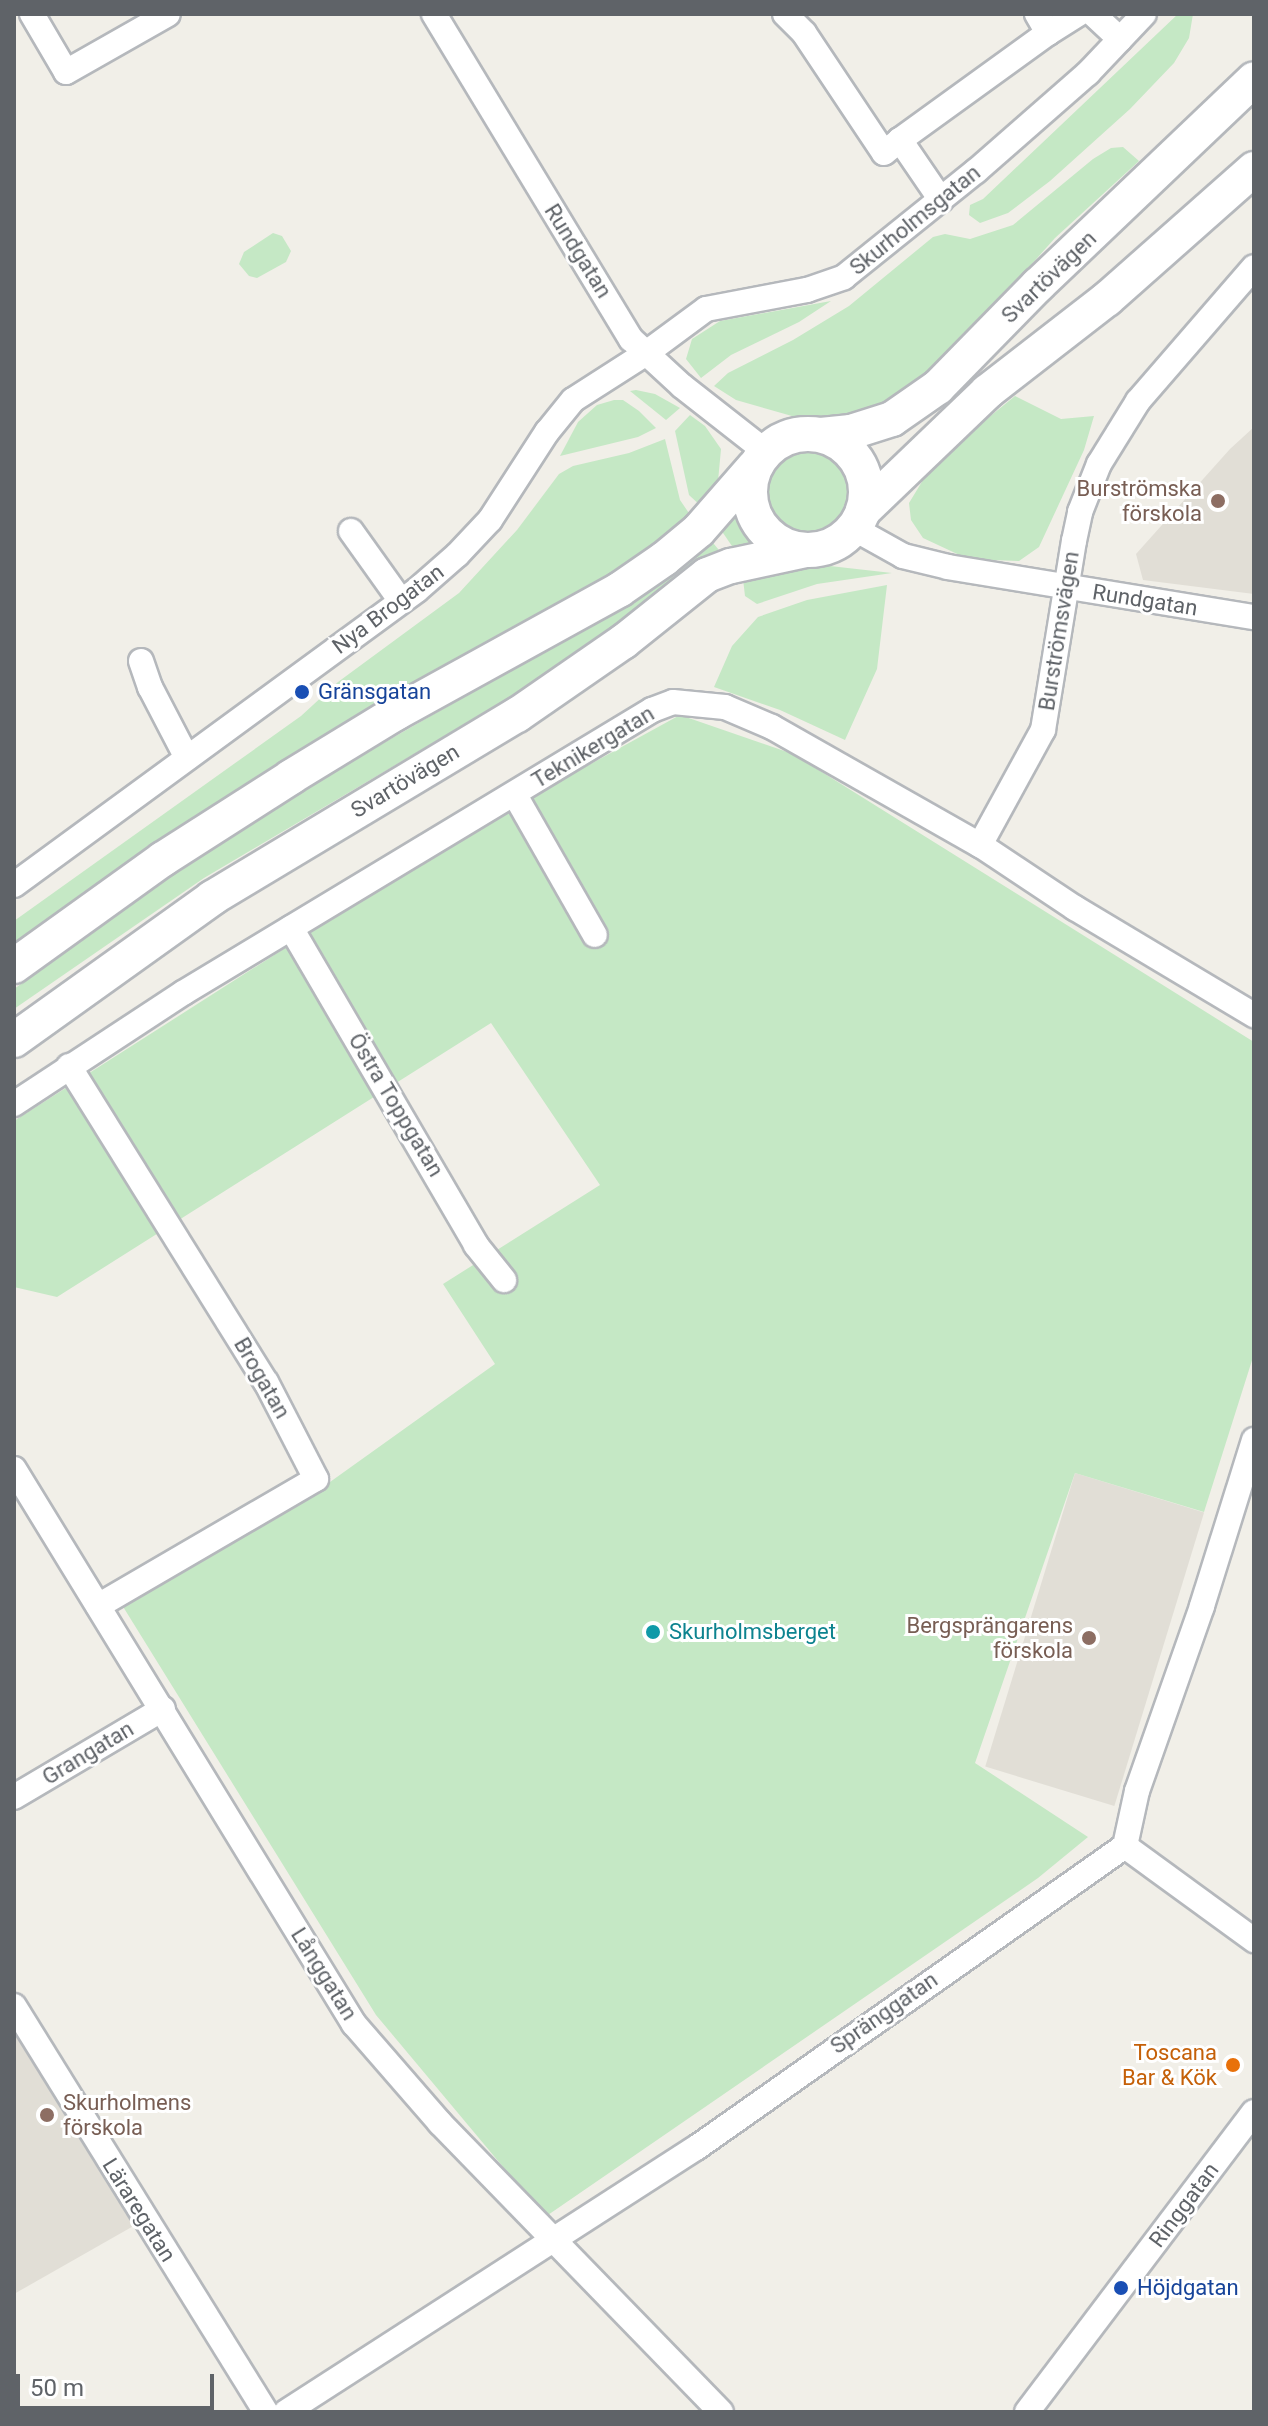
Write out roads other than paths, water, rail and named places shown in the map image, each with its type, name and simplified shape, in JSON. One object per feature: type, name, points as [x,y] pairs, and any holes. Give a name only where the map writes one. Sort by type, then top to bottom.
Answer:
[{"type":"main road","name":"Svartövägen","points":[[821,435],[851,432],[892,419],[938,387],[1038,285],[1254,79]]},
{"type":"main road","points":[[760,459],[749,493],[759,524],[778,542],[806,550],[834,544],[987,392],[1118,290],[1254,169]]},
{"type":"main road","points":[[14,966],[163,859],[291,777],[396,713],[554,629],[630,583],[699,530],[760,459],[788,436],[821,435],[845,446],[858,462],[866,486],[858,520]]},
{"type":"main road","name":"Svartövägen","points":[[14,1040],[212,898],[517,715],[623,642],[707,575],[731,566],[806,550]]},
{"type":"street","points":[[32,14],[66,72],[168,14]]},
{"type":"street","name":"Rundgatan","points":[[434,14],[631,339],[760,459]]},
{"type":"street","points":[[785,14],[804,33],[884,153],[1042,23],[1079,14]]},
{"type":"street","points":[[1093,14],[1120,39]]},
{"type":"street","name":"Skurholmsgatan","points":[[645,354],[706,309],[807,290],[844,277],[941,200],[1088,73],[1144,14]]},
{"type":"street","points":[[900,140],[941,200]]},
{"type":"street","name":"Burströmsvägen","points":[[980,845],[1043,730],[1080,512],[1106,449],[1138,401],[1254,267]]},
{"type":"street","name":"Nya Brogatan","points":[[14,885],[401,601],[457,555],[490,520],[547,432],[573,400],[645,354]]},
{"type":"street","name":"Rundgatan","points":[[858,520],[903,556],[1067,587],[1254,617]]},
{"type":"street","points":[[351,531],[401,601]]},
{"type":"street","points":[[141,661],[150,687],[187,758]]},
{"type":"street","name":"Teknikergatan","points":[[14,1104],[69,1066],[291,928],[652,710],[673,702],[699,702],[725,707],[772,727],[980,845],[1075,908],[1254,1015]]},
{"type":"street","points":[[515,795],[595,935]]},
{"type":"street","name":"Östra Toppgatan","points":[[291,928],[476,1245],[504,1280]]},
{"type":"street","name":"Brogatan","points":[[69,1066],[266,1382],[316,1479],[98,1606]]},
{"type":"street","points":[[1254,1440],[1202,1606],[1137,1791],[1125,1846],[1254,1940]]},
{"type":"street","name":"Långgatan","points":[[14,1469],[354,2024],[440,2123],[721,2412]]},
{"type":"street","name":"Grangatan","points":[[14,1797],[163,1709]]},
{"type":"street","name":"Spränggatan","points":[[286,2412],[696,2148],[1125,1846]]},
{"type":"street","name":"Läraregatan","points":[[14,2006],[266,2412]]},
{"type":"street","name":"Ringgatan","points":[[1027,2412],[1254,2112]]},
{"type":"place","name":"Burströmska förskola","points":[[1218,501]]},
{"type":"place","name":"Gränsgatan","points":[[302,692]]},
{"type":"place","name":"Skurholmsberget","points":[[653,1632]]},
{"type":"place","name":"Bergsprängarens förskola","points":[[1089,1638]]},
{"type":"place","name":"Toscana Bar & Kök","points":[[1233,2065]]},
{"type":"place","name":"Skurholmens förskola","points":[[47,2115]]},
{"type":"place","name":"Höjdgatan","points":[[1121,2288]]}]
